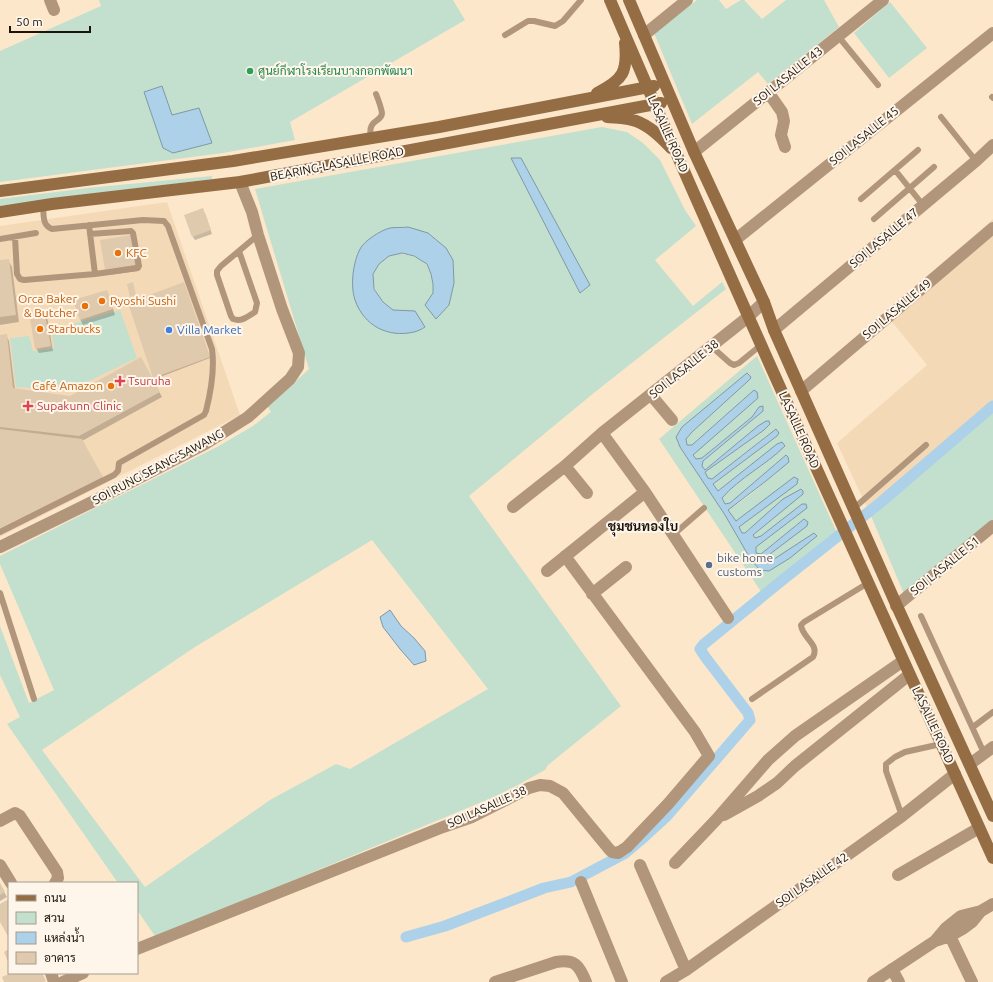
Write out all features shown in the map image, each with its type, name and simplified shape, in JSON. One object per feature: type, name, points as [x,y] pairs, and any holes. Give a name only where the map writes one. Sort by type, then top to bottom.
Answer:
[{"type":"street","name":"LASALLE ROAD","points":[[610,0],[748,317],[993,858]]},
{"type":"street","name":"LASALLE ROAD","points":[[629,0],[694,152],[764,302],[774,330],[896,606],[993,816]]},
{"type":"street","points":[[644,35],[687,0]]},
{"type":"street","name":"SOI LASALLE 43","points":[[694,152],[883,0]]},
{"type":"street","points":[[572,102],[588,97],[612,85],[620,78],[625,70],[625,39],[619,21]]},
{"type":"street","name":"SOI LASALLE 45","points":[[735,240],[993,33]]},
{"type":"street","name":"BEARING-LASALLE ROAD","points":[[0,191],[220,163],[447,125],[665,83]]},
{"type":"street","points":[[768,92],[782,112],[784,121],[781,135],[785,147]]},
{"type":"street","name":"BEARING-LASALLE ROAD","points":[[0,212],[52,204],[240,182],[672,101]]},
{"type":"street","points":[[583,118],[620,118],[635,121],[649,127],[671,148],[683,168]]},
{"type":"street","name":"SOI LASALLE 47","points":[[774,330],[976,161],[993,145]]},
{"type":"street","points":[[220,163],[223,184]]},
{"type":"street","name":"SOI RUNG SEANG-SAWANG","points":[[0,547],[205,444],[248,417],[290,379],[298,368],[299,353],[282,309],[252,212],[240,182]]},
{"type":"street","name":"SOI LASALLE 49","points":[[801,390],[993,228]]},
{"type":"street","points":[[724,262],[740,253]]},
{"type":"street","name":"SOI LASALLE 38","points":[[513,508],[565,466],[602,433],[712,347],[764,302]]},
{"type":"street","points":[[651,395],[672,420]]},
{"type":"street","points":[[602,433],[645,492],[728,618]]},
{"type":"street","points":[[565,466],[587,493]]},
{"type":"street","points":[[547,571],[645,492]]},
{"type":"street","name":"SOI LASALLE 51","points":[[896,606],[993,526]]},
{"type":"street","name":"SOI LASALLE 38","points":[[138,949],[443,827],[472,817],[530,788],[540,785],[550,786],[563,794],[612,852],[618,853],[627,847],[668,804],[709,756],[694,732],[565,556]]},
{"type":"street","points":[[592,594],[626,567]]},
{"type":"street","points":[[675,863],[716,820],[768,760],[795,736],[903,661]]},
{"type":"street","points":[[716,820],[758,796],[777,783],[795,766],[909,675]]},
{"type":"street","points":[[827,714],[840,730]]},
{"type":"street","points":[[970,764],[989,750]]},
{"type":"street","name":"SOI LASALLE 42","points":[[666,982],[686,970],[902,816],[955,774]]},
{"type":"street","points":[[0,821],[15,813],[20,816],[57,872],[58,878],[56,882]]},
{"type":"street","points":[[898,875],[979,828]]},
{"type":"street","points":[[0,865],[10,882]]},
{"type":"street","points":[[640,865],[686,970]]},
{"type":"street","points":[[581,882],[622,982]]},
{"type":"street","points":[[935,941],[946,928],[962,916],[981,911],[993,904]]},
{"type":"street","points":[[873,982],[935,941],[950,936],[972,922],[981,911]]},
{"type":"street","points":[[950,936],[972,982]]},
{"type":"street","points":[[495,982],[556,962],[565,961],[575,963],[586,982]]},
{"type":"street","points":[[892,969],[898,982]]},
{"type":"street","points":[[63,982],[81,974]]},
{"type":"lane","points":[[505,35],[528,21],[555,26],[563,21],[581,0]]},
{"type":"lane","points":[[838,36],[878,85]]},
{"type":"lane","points":[[371,138],[371,126],[380,118],[382,114],[376,94]]},
{"type":"lane","points":[[940,117],[976,161]]},
{"type":"lane","points":[[861,199],[918,150]]},
{"type":"lane","points":[[874,218],[934,167]]},
{"type":"lane","points":[[895,170],[923,205]]},
{"type":"lane","points":[[0,532],[114,475],[118,471],[119,463],[204,415],[212,382],[214,366],[212,349],[168,226],[164,221],[142,220],[52,229],[44,224],[43,206]]},
{"type":"lane","points":[[89,225],[95,274]]},
{"type":"lane","points":[[15,237],[17,274],[24,280],[95,274],[138,268],[139,266],[133,233],[131,231],[90,234]]},
{"type":"lane","points":[[0,239],[36,233]]},
{"type":"lane","points":[[239,251],[257,303],[255,312],[243,320],[238,321],[233,320],[231,316],[217,271],[221,266],[258,235]]},
{"type":"lane","points":[[712,347],[734,365],[739,363],[761,345]]},
{"type":"lane","points":[[853,509],[926,445]]},
{"type":"lane","points":[[673,535],[704,508]]},
{"type":"lane","points":[[752,699],[813,657],[815,648],[804,633],[801,625],[868,583]]},
{"type":"lane","points":[[0,594],[34,699]]},
{"type":"lane","points":[[921,616],[973,727],[989,750]]},
{"type":"lane","points":[[973,727],[993,712]]},
{"type":"lane","points":[[902,816],[886,771],[886,764],[905,752],[942,744]]},
{"type":"shaded area","points":[[167,202],[240,415],[0,537],[0,226]]},
{"type":"shaded area","points":[[993,219],[993,403],[869,512],[837,443],[927,365],[885,313]]},
{"type":"green space","name":"ศูนย์กีฬาโรงเรียนบางกอกพัฒนา","points":[[99,0],[453,0],[465,20],[290,122],[295,140],[223,153],[0,182],[0,51],[101,6]]},
{"type":"green space","points":[[697,0],[719,0],[726,9],[741,0],[744,0],[762,19],[786,0],[824,0],[839,27],[768,84],[758,72],[692,124],[654,33]]},
{"type":"green space","points":[[890,2],[927,48],[889,78],[854,33]]},
{"type":"green space","points":[[602,127],[627,132],[643,143],[660,160],[685,210],[696,226],[655,260],[693,306],[722,282],[726,289],[595,392],[469,496],[621,706],[548,765],[545,770],[516,786],[489,799],[178,928],[155,936],[138,911],[138,882],[117,882],[7,724],[20,717],[0,675],[0,626],[29,703],[54,690],[0,564],[0,556],[217,447],[253,426],[271,412],[268,407],[309,369],[255,189]],"holes":[[[521,158],[589,285],[580,293]],[[375,235],[453,260],[433,293],[433,283],[429,269],[425,263],[416,258],[409,255],[396,254],[383,259],[376,268],[373,279],[375,290],[387,306],[395,311],[415,311],[362,315]],[[372,540],[488,689],[350,769],[336,764],[270,800],[145,887],[42,750],[195,647]]]},
{"type":"green space","points":[[212,176],[212,179],[0,206],[0,199],[88,188]]},
{"type":"green space","points":[[120,310],[137,358],[68,391],[16,387],[10,338],[29,336],[33,351],[54,348],[51,330]]},
{"type":"green space","points":[[757,356],[837,533],[762,593],[659,439]],"holes":[[[747,373],[751,378],[686,439],[687,445],[692,445],[749,394],[693,455],[696,459],[702,458],[752,417],[759,407],[763,411],[703,461],[702,466],[705,470],[758,426],[705,472],[708,478],[712,479],[770,433],[777,436],[713,484],[718,491],[777,444],[780,450],[729,490],[722,498],[725,504],[730,503],[786,455],[789,462],[752,493],[728,510],[736,521],[748,519],[739,527],[742,533],[745,533],[783,499],[753,535],[755,538],[761,536],[802,504],[756,547],[756,553],[761,554],[804,519],[763,561],[768,564],[776,559],[790,558],[769,571],[760,570],[751,560],[725,515],[680,447],[676,437],[682,428]]]},
{"type":"green space","points":[[993,411],[993,520],[904,594],[871,516]]},
{"type":"water","points":[[162,86],[172,115],[199,108],[212,143],[173,153],[163,148],[144,92]]},
{"type":"water","points":[[511,158],[521,158],[590,285],[580,293]]},
{"type":"water","points":[[408,227],[428,233],[446,248],[453,260],[454,283],[449,305],[436,319],[425,305],[433,293],[431,274],[427,264],[414,256],[402,253],[389,256],[379,264],[373,274],[374,289],[383,302],[393,310],[415,311],[425,327],[414,332],[395,333],[378,328],[364,317],[353,294],[353,274],[360,249],[369,239],[386,229]]},
{"type":"water","points":[[747,373],[751,378],[686,439],[687,445],[692,445],[754,390],[757,392],[758,398],[693,455],[696,459],[702,458],[752,417],[759,407],[763,406],[763,411],[703,461],[702,466],[705,470],[766,421],[769,421],[770,424],[764,430],[705,472],[708,478],[712,479],[776,429],[779,433],[713,484],[718,491],[777,444],[782,442],[785,446],[778,453],[736,484],[722,498],[725,504],[730,503],[786,455],[788,457],[789,462],[728,510],[736,521],[794,477],[798,479],[797,484],[739,527],[742,533],[745,533],[783,499],[801,489],[803,491],[803,494],[753,535],[755,538],[761,536],[802,504],[806,504],[807,508],[756,547],[756,553],[761,554],[804,519],[808,522],[807,526],[770,554],[764,561],[768,563],[814,533],[817,536],[790,558],[769,571],[760,570],[751,560],[725,515],[680,447],[676,437],[682,427]]},
{"type":"water","points":[[390,610],[401,626],[425,651],[426,661],[414,665],[383,627],[380,617]]},
{"type":"building","points":[[203,208],[211,230],[192,237],[184,215]]},
{"type":"building","name":"KFC","points":[[131,235],[135,265],[105,270],[100,240]]},
{"type":"building","points":[[9,259],[16,315],[0,317],[0,260]]},
{"type":"building","points":[[133,282],[136,295],[130,297],[127,284]]},
{"type":"building","name":"Villa Market","points":[[184,282],[210,357],[153,378],[128,303]]},
{"type":"building","points":[[107,290],[113,309],[80,320],[73,300]]},
{"type":"building","name":"Starbucks","points":[[44,310],[51,346],[35,349],[29,313]]},
{"type":"building","points":[[7,334],[13,388],[70,396],[141,357],[160,392],[79,436],[0,427],[0,335]]},
{"type":"building","points":[[0,429],[82,439],[103,477],[0,529]]},
{"type":"building","points":[[0,883],[5,892],[0,895]]},
{"type":"building","points":[[7,900],[8,902],[8,936],[0,922],[0,904]]},
{"type":"building","points":[[8,950],[8,962],[4,952]]},
{"type":"building","points":[[9,974],[42,974],[46,981],[4,982],[2,977]]},
{"type":"waterway","points":[[406,937],[445,926],[544,888],[571,882],[624,854],[643,838],[667,816],[750,720],[748,713],[700,649],[704,644],[880,503],[993,406]]},
{"type":"place","name":"ศูนย์กีฬาโรงเรียนบางกอกพัฒนา","points":[[250,71]]},
{"type":"place","name":"KFC","points":[[118,253]]},
{"type":"place","name":"Ryoshi Sushi","points":[[102,301]]},
{"type":"place","name":"Orca Baker & Butcher","points":[[85,306]]},
{"type":"place","name":"Starbucks","points":[[40,329]]},
{"type":"place","name":"Villa Market","points":[[169,330]]},
{"type":"place","name":"Tsuruha","points":[[120,381]]},
{"type":"place","name":"Café Amazon","points":[[111,386]]},
{"type":"place","name":"Supakunn Clinic","points":[[28,406]]},
{"type":"place","name":"bike home customs","points":[[709,565]]},
{"type":"district","name":"ชุมชนทองใบ","points":[[643,526]]}]
